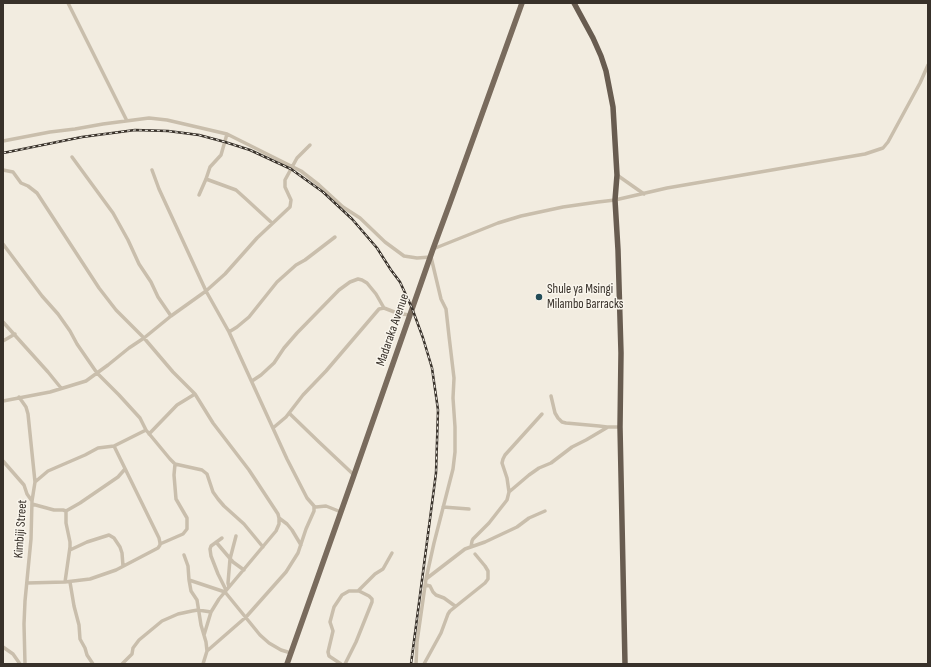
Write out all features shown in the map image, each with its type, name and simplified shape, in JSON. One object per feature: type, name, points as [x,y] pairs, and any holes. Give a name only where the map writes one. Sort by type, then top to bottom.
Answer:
[{"type":"highway","points":[[574,3],[601,56],[606,71],[613,107],[617,175],[615,200],[621,353],[620,427],[625,664]]},
{"type":"main road","name":"Madaraka Avenue","points":[[287,664],[430,257],[522,3]]},
{"type":"street","points":[[68,3],[127,121]]},
{"type":"street","points":[[433,249],[498,222],[563,207],[615,200],[674,187],[865,154],[883,148],[888,142],[920,83],[928,65]]},
{"type":"street","points":[[3,141],[50,132],[158,118],[227,134],[301,171],[343,206],[360,218],[380,237],[404,256],[417,258],[430,257],[441,299],[446,309],[450,336],[454,378],[454,458],[453,469],[426,579],[417,642],[416,664]]},
{"type":"street","points":[[198,195],[210,167],[221,155],[227,134]]},
{"type":"street","points":[[3,401],[43,394],[86,381],[144,338],[170,316],[206,291],[226,274],[272,223],[288,210],[291,205],[291,200],[285,184],[286,177],[299,155],[310,145]]},
{"type":"street","points":[[72,157],[113,213],[139,264],[170,316]]},
{"type":"street","points":[[3,170],[13,172],[21,183],[37,193],[108,299],[124,320],[144,338],[173,372],[195,394],[213,423],[278,514],[279,524],[276,531],[227,590],[211,612],[204,635]]},
{"type":"street","points":[[152,170],[159,189],[206,291],[229,332],[272,428],[307,498],[316,507],[326,506],[341,512]]},
{"type":"street","points":[[617,175],[644,194]]},
{"type":"street","points":[[206,179],[236,190],[272,223]]},
{"type":"street","points":[[229,332],[238,327],[249,316],[277,282],[296,265],[305,260],[334,237]]},
{"type":"street","points":[[3,244],[42,296],[58,314],[70,331],[76,344],[97,373],[119,394],[140,418],[147,432],[170,460],[175,464],[202,470],[207,474],[218,499],[244,524],[263,547]]},
{"type":"street","points":[[252,381],[274,363],[297,333],[338,290],[350,282],[358,279],[366,283],[376,294],[384,308]]},
{"type":"street","points":[[272,428],[286,417],[303,395],[334,362],[378,309],[384,308],[397,313],[410,315]]},
{"type":"street","points":[[3,322],[61,388]]},
{"type":"street","points":[[3,341],[15,334]]},
{"type":"street","points":[[35,482],[48,472],[98,448],[114,446],[147,432],[176,405],[195,394]]},
{"type":"street","points":[[551,396],[555,413],[562,422],[608,428],[620,427]]},
{"type":"street","name":"Kimbiji Street","points":[[19,397],[24,402],[28,414],[35,482],[32,502],[31,538],[24,624],[25,664]]},
{"type":"street","points":[[289,413],[354,475]]},
{"type":"street","points":[[471,547],[473,539],[507,500],[509,492],[502,459],[542,414]]},
{"type":"street","points":[[509,492],[534,471],[552,463],[572,447],[608,428]]},
{"type":"street","points":[[114,446],[159,538],[160,544]]},
{"type":"street","points":[[3,461],[24,485],[32,502],[54,510],[66,511],[118,477],[125,469]]},
{"type":"street","points":[[27,583],[70,582],[108,574],[158,548],[160,544],[183,534],[187,529],[187,518],[176,499],[174,475],[175,464]]},
{"type":"street","points":[[207,652],[246,617],[286,572],[293,562],[301,545],[314,511],[314,506]]},
{"type":"street","points":[[443,506],[470,509]]},
{"type":"street","points":[[65,582],[70,550],[66,511]]},
{"type":"street","points":[[426,579],[461,552],[517,527],[529,518],[545,511]]},
{"type":"street","points":[[279,518],[292,530],[301,545]]},
{"type":"street","points":[[70,550],[87,542],[109,535],[114,538],[120,547],[123,566]]},
{"type":"street","points":[[227,590],[230,559],[236,536]]},
{"type":"street","points":[[222,538],[211,546],[210,549],[211,556],[227,590],[246,617],[268,643],[281,650],[291,653]]},
{"type":"street","points":[[216,542],[234,564],[244,570]]},
{"type":"street","points":[[358,590],[375,574],[383,569],[392,553]]},
{"type":"street","points":[[424,664],[441,633],[448,614],[454,606],[485,583],[488,579],[488,571],[475,554]]},
{"type":"street","points":[[184,555],[188,566],[191,590],[197,600],[201,625],[206,642],[207,652],[203,664]]},
{"type":"street","points":[[189,580],[227,590]]},
{"type":"street","points":[[70,582],[79,625],[80,639],[87,655],[94,664]]},
{"type":"street","points":[[426,585],[430,586],[436,595],[444,598],[454,606]]},
{"type":"street","points":[[358,590],[369,596],[372,602],[356,642],[342,664],[329,656],[328,649],[333,631],[330,622],[334,607],[344,593],[358,590]]},
{"type":"street","points":[[122,664],[132,654],[133,648],[139,640],[162,621],[182,613],[198,610],[211,612]]},
{"type":"street","points":[[3,647],[13,654],[20,664]]},
{"type":"street","points":[[205,659],[207,664]]},
{"type":"railway","points":[[3,153],[82,137],[135,130],[168,131],[199,135],[250,150],[291,169],[323,192],[352,219],[377,248],[400,282],[412,308],[432,368],[438,410],[436,473],[411,664]]},
{"type":"place","name":"Shule ya Msingi Milambo Barracks","points":[[539,297]]}]
